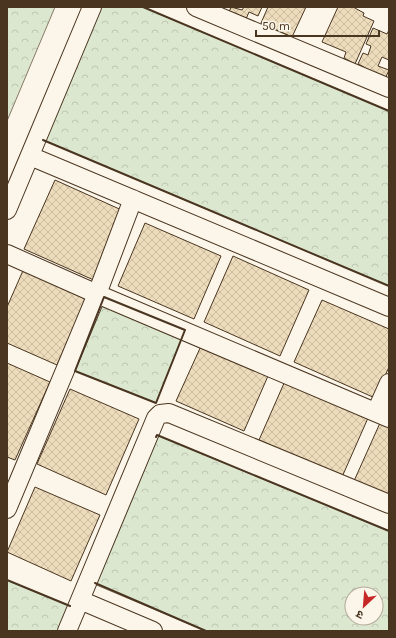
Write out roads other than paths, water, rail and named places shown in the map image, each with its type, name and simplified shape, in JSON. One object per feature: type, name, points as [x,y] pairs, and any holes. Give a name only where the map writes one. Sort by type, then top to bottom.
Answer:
[{"type":"street","points":[[7,210],[92,7]]},
{"type":"street","points":[[196,7],[214,10],[389,88]]},
{"type":"street","points":[[30,156],[389,307]]},
{"type":"street","points":[[7,509],[97,294],[133,199]]},
{"type":"street","points":[[7,254],[97,294],[383,415],[389,383]]},
{"type":"street","points":[[67,631],[156,418],[160,414],[169,413],[389,504]]},
{"type":"street","points":[[80,600],[152,631]]}]
